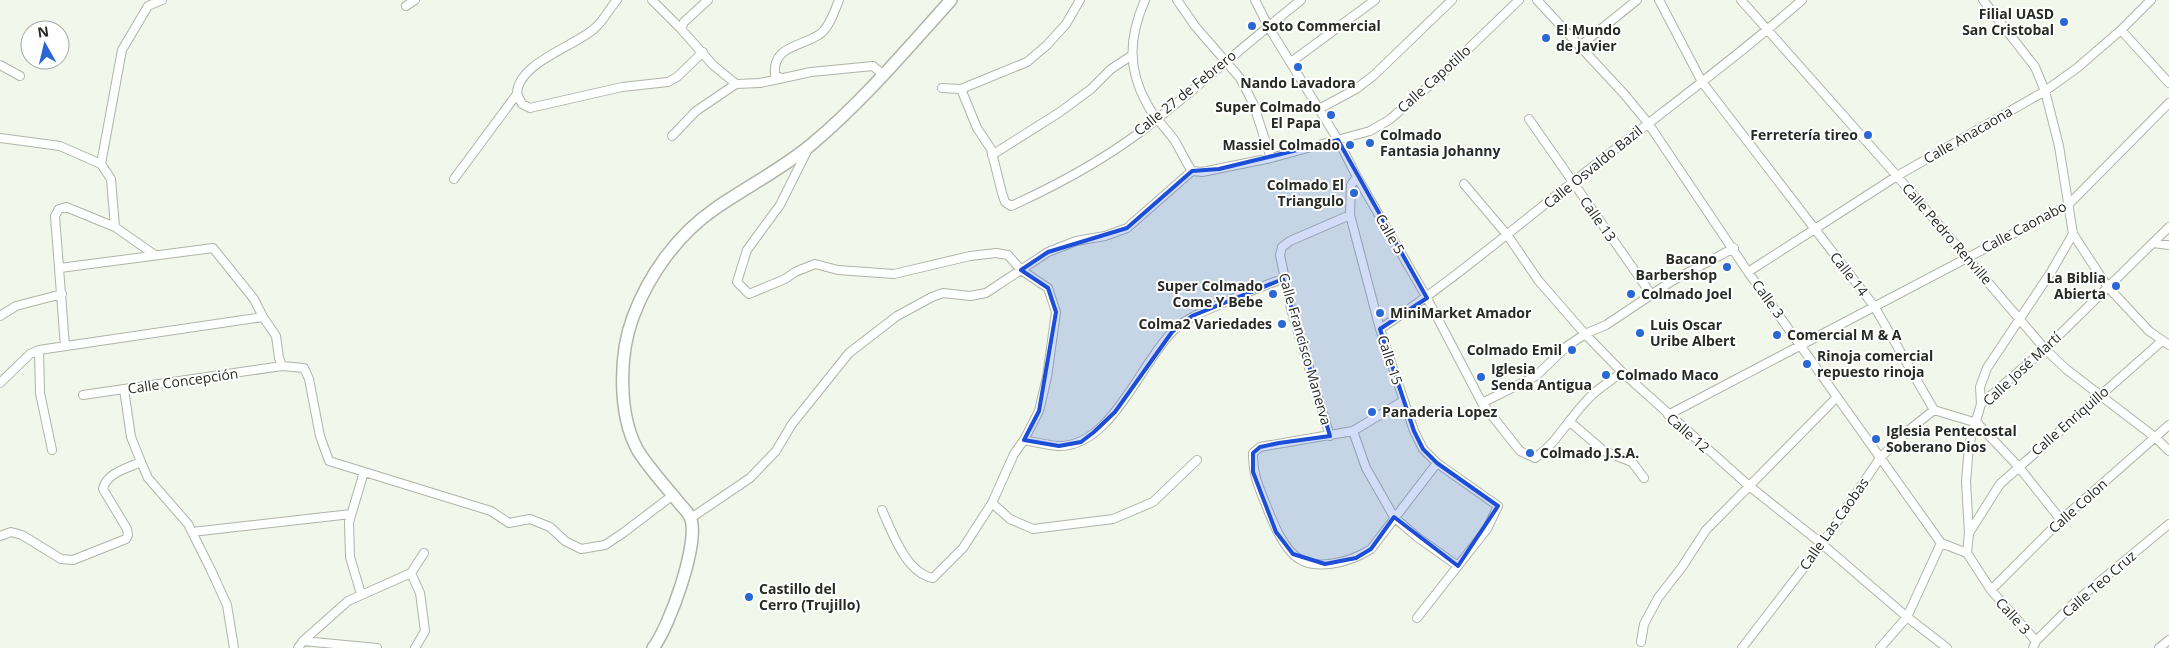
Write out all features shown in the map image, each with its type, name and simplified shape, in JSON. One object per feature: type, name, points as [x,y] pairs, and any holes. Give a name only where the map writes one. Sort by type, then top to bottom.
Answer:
[{"type":"street","points":[[101,164],[122,50],[148,6],[162,0]]},
{"type":"street","points":[[406,6],[416,0]]},
{"type":"street","points":[[454,179],[516,94],[522,78],[551,55],[594,29],[617,0]]},
{"type":"street","points":[[652,0],[703,52],[713,65],[736,84]]},
{"type":"street","points":[[680,30],[684,22],[708,0]]},
{"type":"street","points":[[782,78],[775,75],[774,70],[776,60],[782,51],[821,34],[838,0]]},
{"type":"street","points":[[653,648],[667,626],[675,606],[693,541],[691,518],[637,450],[622,393],[625,345],[641,296],[655,272],[674,246],[715,209],[756,184],[810,146],[843,117],[952,0]]},
{"type":"street","points":[[942,88],[961,89],[1026,62],[1047,45],[1066,24],[1080,0]]},
{"type":"street","points":[[691,518],[750,478],[776,451],[792,424],[849,352],[897,316],[943,293],[970,296],[986,293],[1048,252],[1069,244],[1105,236],[1127,228],[1192,171],[1174,141],[1146,103],[1131,56],[1132,36],[1145,0]]},
{"type":"street","points":[[1177,0],[1224,62],[1240,78],[1253,103],[1270,158]]},
{"type":"street","name":"Calle 5","points":[[1255,0],[1268,26],[1338,140],[1357,177],[1427,298],[1482,403],[1520,451],[1535,458],[1549,449],[1569,421]]},
{"type":"street","name":"Calle 27 de Febrero","points":[[992,155],[1002,193],[1006,202],[1011,206],[1050,188],[1128,140],[1157,119],[1301,0]]},
{"type":"street","points":[[1291,62],[1375,0]]},
{"type":"street","points":[[1319,109],[1356,89],[1373,76],[1452,0]]},
{"type":"street","name":"Calle Capotillo","points":[[1192,171],[1202,172],[1270,158],[1370,131],[1388,120],[1436,80],[1519,0]]},
{"type":"street","name":"Calle 3","points":[[1537,0],[1625,94],[1648,123],[1734,248],[1748,272],[1802,344],[1837,397],[1942,543]]},
{"type":"street","points":[[1580,46],[1637,0]]},
{"type":"street","name":"Calle 14","points":[[1659,0],[1702,82],[1874,306],[1934,410]]},
{"type":"street","name":"Calle Pedro Renville","points":[[1741,0],[1897,176],[2045,349],[2066,369],[2156,438],[2169,451]]},
{"type":"street","name":"Calle Osvaldo Bazil","points":[[1380,329],[1427,298],[1508,236],[1573,182],[1767,31],[1802,0]]},
{"type":"street","points":[[1983,0],[2035,67],[2046,91],[2059,146],[2073,234],[2107,286],[2149,331],[2165,343]]},
{"type":"street","name":"Calle Anacaona","points":[[1748,272],[1897,176],[2046,91],[2077,68],[2121,30],[2151,0]]},
{"type":"street","points":[[2121,30],[2169,83]]},
{"type":"street","points":[[516,94],[522,104],[530,108],[622,86],[668,82],[677,77],[703,52]]},
{"type":"street","points":[[961,89],[977,128],[992,155],[1060,112],[1091,89],[1111,69],[1131,56]]},
{"type":"street","points":[[0,65],[20,76]]},
{"type":"street","points":[[672,136],[696,111],[736,84],[760,83],[811,72],[873,66],[883,75]]},
{"type":"street","name":"Calle Caonabo","points":[[1668,416],[2068,205],[2169,103]]},
{"type":"street","name":"Calle 13","points":[[1529,118],[1651,294]]},
{"type":"street","points":[[0,138],[60,146],[101,164],[110,178],[115,227]]},
{"type":"street","points":[[810,146],[780,205],[747,250],[737,282],[749,294],[815,264],[838,270],[894,274],[970,256],[996,253],[1008,255],[1021,270],[1048,288],[1056,312],[1047,377],[1039,411],[1024,440],[1014,454],[992,503],[963,548],[933,578],[924,576],[902,554],[882,510]]},
{"type":"street","name":"Calle 15","points":[[1357,177],[1351,185],[1350,215],[1380,329],[1403,401],[1423,449],[1438,464],[1498,506],[1487,529],[1458,566]]},
{"type":"street","name":"Calle 12","points":[[1464,184],[1508,236],[1538,280],[1585,334],[1622,372],[1668,416],[1748,485],[1947,648]]},
{"type":"street","points":[[66,346],[55,216],[59,209],[66,207],[115,227],[155,256]]},
{"type":"street","name":"Calle Francisco Manerva","points":[[1330,436],[1283,279],[1280,255],[1282,247],[1313,230],[1350,215]]},
{"type":"street","name":"Calle José Martí","points":[[1967,553],[1969,533],[1966,482],[1969,445],[1981,404],[2045,349],[2169,227]]},
{"type":"street","points":[[1981,404],[1980,387],[1987,368],[2073,234]]},
{"type":"street","points":[[2153,243],[2169,245]]},
{"type":"street","points":[[60,268],[213,248],[254,299],[276,336],[282,366]]},
{"type":"street","points":[[1482,403],[1536,376],[1566,346],[1585,334],[1606,325],[1651,294],[1734,248]]},
{"type":"street","points":[[1024,440],[1059,446],[1080,442],[1094,432],[1115,412],[1155,355],[1179,326],[1192,316],[1250,290],[1283,279]]},
{"type":"street","points":[[0,316],[16,306],[62,294]]},
{"type":"street","points":[[0,383],[30,354],[39,350],[263,317]]},
{"type":"street","name":"Calle Enriquillo","points":[[1969,533],[2000,484],[2018,466],[2165,343]]},
{"type":"street","points":[[39,350],[40,393],[52,450]]},
{"type":"street","name":"Calle Concepción","points":[[83,395],[282,366],[304,368],[309,380],[320,436],[329,461],[364,472]]},
{"type":"street","points":[[1622,372],[1590,397],[1569,421],[1604,452],[1632,462],[1644,478]]},
{"type":"street","points":[[124,389],[131,437],[141,462],[148,478],[176,509],[192,532],[227,605],[234,648]]},
{"type":"street","points":[[1641,642],[1644,624],[1658,598],[1682,567],[1706,530],[1748,485],[1837,397]]},
{"type":"street","points":[[1403,401],[1352,431],[1269,445],[1260,447],[1253,453],[1253,472],[1276,532],[1293,554],[1309,562],[1325,564],[1356,558],[1371,549],[1394,517],[1438,464]]},
{"type":"street","points":[[1934,410],[1977,423],[2018,466],[2061,520]]},
{"type":"street","name":"Calle Las Caobas","points":[[1742,648],[1822,544],[1880,458],[1909,430],[1934,410]]},
{"type":"street","name":"Calle Colon","points":[[1991,590],[2061,520],[2169,425]]},
{"type":"street","name":"Calle Francisco Manerva","points":[[1352,431],[1366,468],[1394,517],[1416,537],[1458,566]]},
{"type":"street","points":[[992,503],[1010,519],[1033,529],[1113,519],[1153,502],[1197,460]]},
{"type":"street","points":[[0,536],[11,532],[22,535],[60,559],[73,560],[126,539],[128,535],[127,529],[103,489],[104,481],[141,462]]},
{"type":"street","points":[[361,594],[350,557],[349,522],[364,472],[491,511],[509,523],[530,519],[550,527],[565,541],[581,549],[605,544],[623,534],[673,495]]},
{"type":"street","points":[[192,532],[351,514]]},
{"type":"street","name":"Calle Teo Cruz","points":[[2035,645],[2076,601],[2169,524]]},
{"type":"street","points":[[1880,648],[1907,617],[1942,543],[1967,553]]},
{"type":"street","name":"Calle 3","points":[[1967,553],[1991,590],[2035,645]]},
{"type":"street","points":[[301,645],[348,601],[411,572],[424,554]]},
{"type":"street","points":[[1417,618],[1458,566]]},
{"type":"street","points":[[411,572],[420,592],[425,631],[415,648]]},
{"type":"street","points":[[2159,648],[2169,640]]},
{"type":"street","points":[[301,645],[377,648]]},
{"type":"highlighted area","points":[[1338,140],[1427,298],[1380,329],[1414,431],[1423,449],[1437,463],[1498,506],[1458,566],[1394,517],[1371,549],[1356,558],[1325,564],[1293,554],[1276,532],[1253,472],[1253,453],[1260,447],[1330,436],[1283,279],[1192,316],[1172,332],[1115,412],[1081,442],[1059,446],[1024,440],[1039,411],[1056,312],[1048,288],[1021,270],[1048,252],[1127,228],[1192,171],[1219,169]]},
{"type":"place","name":"Filial UASD San Cristobal","points":[[2064,22]]},
{"type":"place","name":"Soto Commercial","points":[[1252,26]]},
{"type":"place","name":"El Mundo de Javier","points":[[1546,38]]},
{"type":"place","name":"Nando Lavadora","points":[[1298,67]]},
{"type":"place","name":"Super Colmado El Papa","points":[[1331,115]]},
{"type":"place","name":"Ferretería tireo","points":[[1868,135]]},
{"type":"place","name":"Colmado Fantasia Johanny","points":[[1370,143]]},
{"type":"place","name":"Massiel Colmado","points":[[1350,145]]},
{"type":"place","name":"Colmado El Triangulo","points":[[1354,193]]},
{"type":"place","name":"Bacano Barbershop","points":[[1727,267]]},
{"type":"place","name":"La Biblia Abierta","points":[[2116,286]]},
{"type":"place","name":"Super Colmado Come Y Bebe","points":[[1273,294]]},
{"type":"place","name":"Colmado Joel","points":[[1631,294]]},
{"type":"place","name":"MiniMarket Amador","points":[[1380,313]]},
{"type":"place","name":"Colma2 Variedades","points":[[1282,324]]},
{"type":"place","name":"Luis Oscar Uribe Albert","points":[[1640,333]]},
{"type":"place","name":"Comercial M & A","points":[[1777,335]]},
{"type":"place","name":"Colmado Emil","points":[[1572,350]]},
{"type":"place","name":"Rinoja comercial repuesto rinoja","points":[[1807,364]]},
{"type":"place","name":"Colmado Maco","points":[[1606,375]]},
{"type":"place","name":"Iglesia Senda Antigua","points":[[1481,377]]},
{"type":"place","name":"Panaderia Lopez","points":[[1372,412]]},
{"type":"place","name":"Iglesia Pentecostal Soberano Dios","points":[[1876,439]]},
{"type":"place","name":"Colmado J.S.A.","points":[[1530,453]]},
{"type":"place","name":"Castillo del Cerro (Trujillo)","points":[[749,597]]}]
